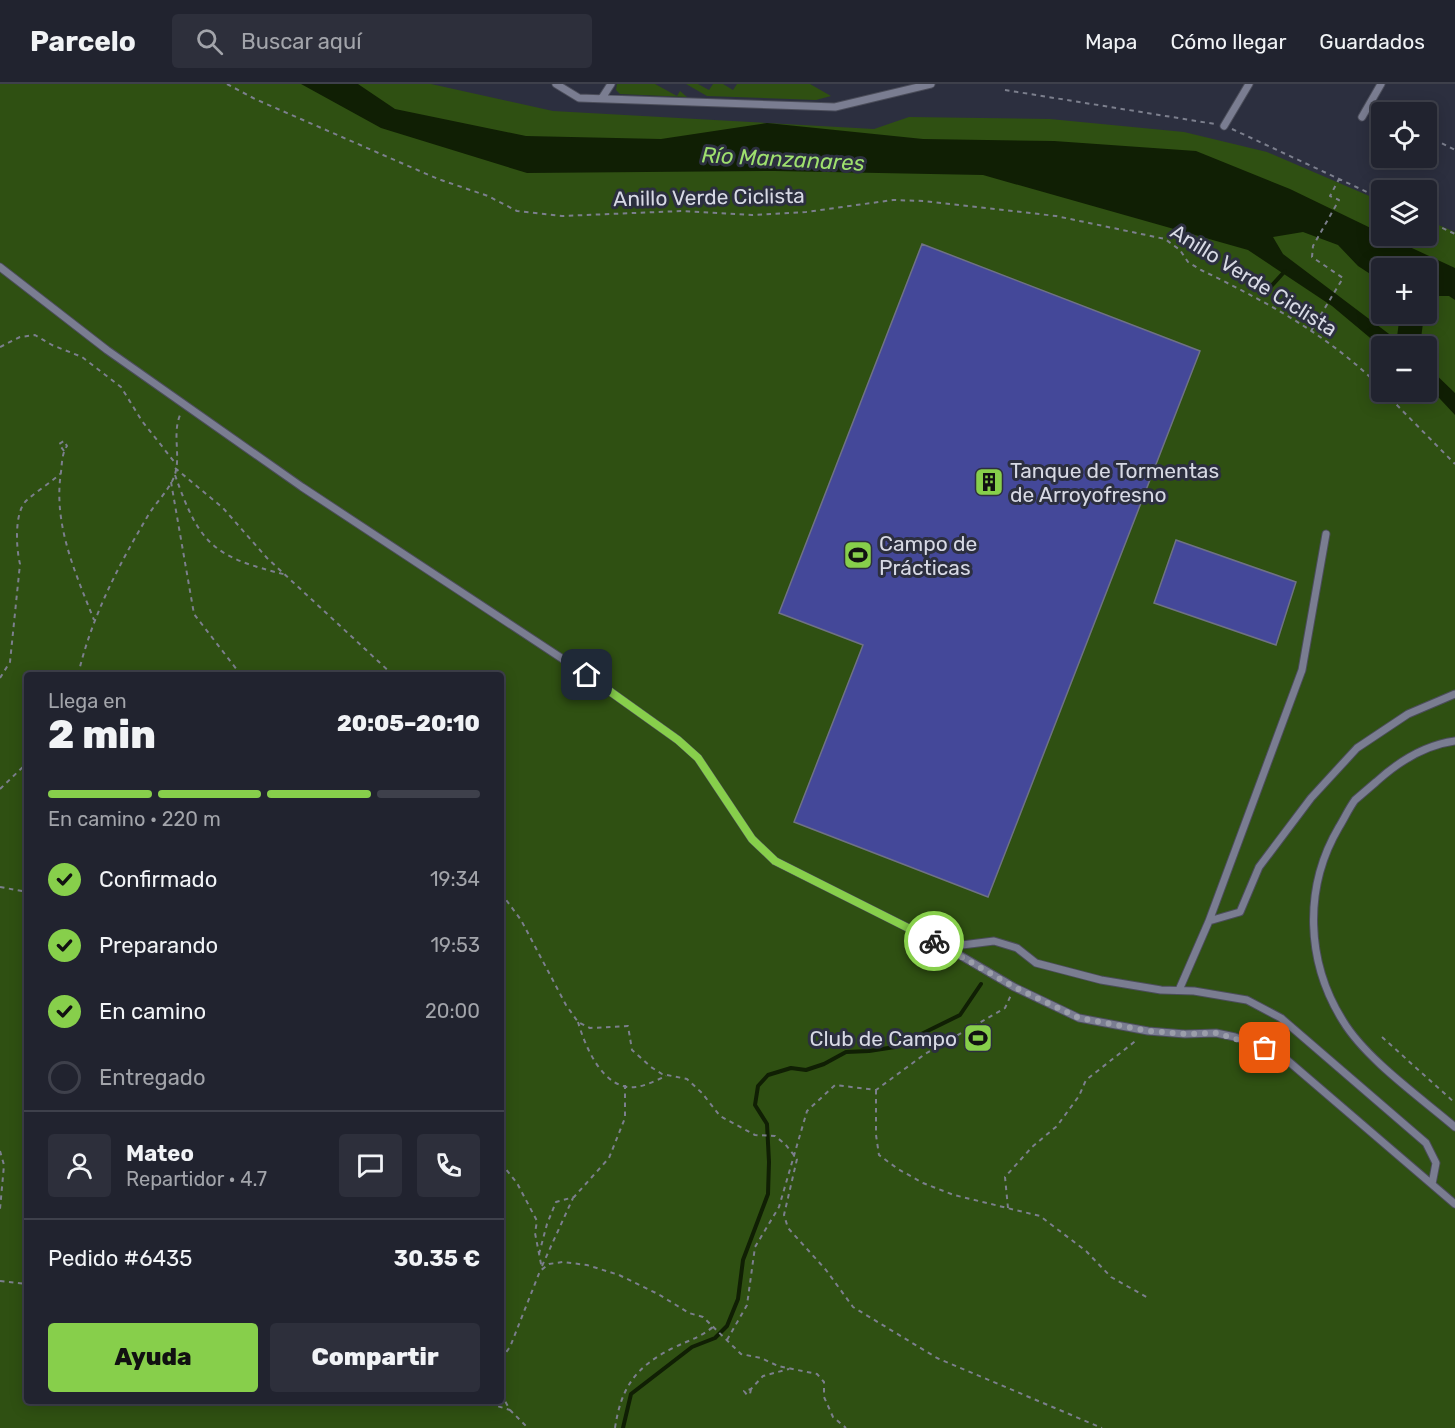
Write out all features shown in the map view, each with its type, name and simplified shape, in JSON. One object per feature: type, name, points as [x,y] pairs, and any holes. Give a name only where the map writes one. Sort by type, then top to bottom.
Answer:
[{"type":"lane","points":[[555,84],[579,98],[836,107],[931,84]]},
{"type":"lane","points":[[602,98],[611,84]]},
{"type":"lane","points":[[1224,126],[1248,84]]},
{"type":"lane","points":[[1362,117],[1381,84]]},
{"type":"lane","points":[[0,267],[107,350],[302,487],[587,675],[678,740],[698,758],[752,839],[775,861],[946,947],[1014,987],[1079,1018],[1148,1031],[1185,1034],[1216,1033],[1235,1037],[1280,1054],[1455,1204]]},
{"type":"lane","points":[[1179,990],[1209,921],[1302,670],[1326,534]]},
{"type":"lane","points":[[1209,921],[1240,912],[1259,867],[1311,798],[1358,748],[1408,714],[1455,694]]},
{"type":"lane","points":[[1455,741],[1441,743],[1396,764],[1354,802],[1325,850],[1313,895],[1313,942],[1326,989],[1344,1023],[1368,1051],[1455,1127]]},
{"type":"lane","points":[[946,947],[994,941],[1017,948],[1036,963],[1058,970],[1161,990],[1179,990],[1247,1000],[1281,1018],[1426,1143],[1436,1163],[1432,1184]]},
{"type":"path","name":"Anillo Verde Ciclista","points":[[227,84],[255,99],[438,179],[488,196],[517,211],[562,216],[682,211],[752,215],[806,212],[893,200],[1056,216],[1165,239],[1180,250],[1188,262],[1311,332],[1351,359],[1371,378]]},
{"type":"path","points":[[1005,90],[1224,126],[1371,194]]},
{"type":"path","points":[[1437,141],[1455,150]]},
{"type":"path","points":[[1311,332],[1343,278],[1312,256],[1313,246],[1339,200],[1330,196],[1339,179]]},
{"type":"path","points":[[1437,225],[1455,234]]},
{"type":"path","points":[[0,347],[20,337],[34,335],[82,357],[122,387],[142,421],[176,466],[223,508],[267,558],[390,672]]},
{"type":"path","name":"Anillo Verde Ciclista","points":[[1395,402],[1455,464]]},
{"type":"path","points":[[79,672],[94,620],[123,558],[175,475],[177,422],[185,405]]},
{"type":"path","points":[[64,451],[60,474],[62,533],[94,620]]},
{"type":"path","points":[[0,678],[10,662],[20,564],[17,550],[17,528],[25,501],[60,474]]},
{"type":"path","points":[[175,475],[188,512],[202,533],[221,553],[244,564],[287,576]]},
{"type":"path","points":[[171,482],[194,614],[239,672]]},
{"type":"path","points":[[0,789],[24,766]]},
{"type":"path","points":[[0,887],[24,891]]},
{"type":"path","points":[[504,897],[520,920],[566,1005],[578,1022],[584,1042],[599,1068],[616,1083],[634,1087],[668,1076]]},
{"type":"path","points":[[727,1340],[747,1305],[755,1247],[779,1207],[807,1111],[835,1085],[876,1089],[925,1054],[1005,1008],[1014,987]]},
{"type":"path","points":[[578,1022],[590,1028],[628,1026],[632,1050],[651,1067],[668,1076],[687,1080],[702,1093],[720,1116],[759,1135],[775,1136],[794,1155],[796,1159],[784,1215],[788,1228],[826,1270],[853,1307],[937,1358],[1102,1428]]},
{"type":"path","points":[[1008,1208],[1005,1177],[1032,1147],[1057,1126],[1079,1096],[1086,1080],[1148,1031]]},
{"type":"path","points":[[1382,1037],[1455,1104]]},
{"type":"path","points":[[504,1355],[510,1347],[545,1257],[556,1238],[573,1197],[609,1158],[625,1118],[625,1085]]},
{"type":"path","points":[[876,1089],[876,1135],[879,1155],[898,1169],[924,1183],[954,1195],[1040,1216],[1086,1251],[1111,1277],[1150,1299]]},
{"type":"path","points":[[0,1151],[4,1165],[0,1209]]},
{"type":"path","points":[[504,1166],[517,1183],[537,1221],[536,1233],[542,1269]]},
{"type":"path","points":[[539,1254],[556,1202],[573,1197]]},
{"type":"path","points":[[542,1269],[549,1264],[563,1262],[587,1265],[619,1275],[658,1294],[689,1313],[703,1317],[741,1354],[761,1358],[778,1366],[817,1374],[824,1382],[824,1397],[833,1417],[846,1428]]},
{"type":"path","points":[[0,1281],[24,1284]]},
{"type":"path","points":[[615,1428],[618,1403],[626,1385],[639,1372],[674,1348],[700,1338],[714,1326]]},
{"type":"path","points":[[751,1389],[763,1376],[792,1369]]},
{"type":"path","points":[[504,1399],[510,1410],[528,1428]]},
{"type":"path","points":[[491,1404],[510,1410]]},
{"type":"green space","name":"Club de Campo","points":[[0,84],[431,84],[553,111],[874,129],[909,117],[1050,119],[1184,132],[1267,152],[1371,197],[1371,246],[1437,246],[1437,224],[1455,232],[1455,1428],[0,1428]]},
{"type":"green space","points":[[617,84],[655,84],[677,96],[680,91],[687,97],[620,94],[616,90]]},
{"type":"green space","points":[[686,84],[698,84],[709,90],[713,84],[723,84],[733,90],[737,84],[810,84],[831,96],[816,100],[707,96]]},
{"type":"water","points":[[301,84],[358,84],[395,109],[526,136],[661,139],[767,123],[923,139],[1054,141],[1196,151],[1290,189],[1371,228],[1371,246],[1408,246],[1433,258],[1371,258],[1371,274],[1358,266],[1338,245],[1303,232],[1273,237],[1283,254],[1371,320],[1371,324],[1376,324],[1392,336],[1371,336],[1371,339],[1332,306],[1248,250],[983,175],[775,171],[527,173],[381,128]]},
{"type":"water","points":[[1437,260],[1455,268],[1455,300],[1449,296],[1437,296]]},
{"type":"water","points":[[1437,376],[1455,393],[1455,415],[1437,396]]},
{"type":"building","name":"Tanque de Tormentas de Arroyofresno","points":[[922,244],[1200,351],[988,897],[794,822],[863,645],[779,613]]},
{"type":"building","points":[[1176,540],[1296,582],[1276,645],[1154,603]]},
{"type":"waterway","points":[[1265,293],[1285,271]]},
{"type":"waterway","name":"Río Manzanares","points":[[1409,336],[1411,324]]},
{"type":"waterway","points":[[623,1428],[631,1394],[692,1347],[715,1338],[727,1326],[738,1299],[743,1260],[768,1194],[767,1124],[755,1105],[758,1086],[768,1075],[791,1068],[806,1070],[824,1064],[846,1052],[895,1047],[960,1015],[981,984]]},
{"type":"way so far","points":[[934,941],[1014,987],[1079,1018],[1148,1031],[1185,1034],[1216,1033],[1265,1048]]},
{"type":"place","name":"Tanque de Tormentas de Arroyofresno","points":[[989,482]]},
{"type":"place","name":"Campo de Prácticas","points":[[858,555]]},
{"type":"place","name":"Club de Campo","points":[[978,1038]]},
{"type":"route","points":[[587,675],[678,740],[698,758],[752,839],[775,861],[934,941]]}]
